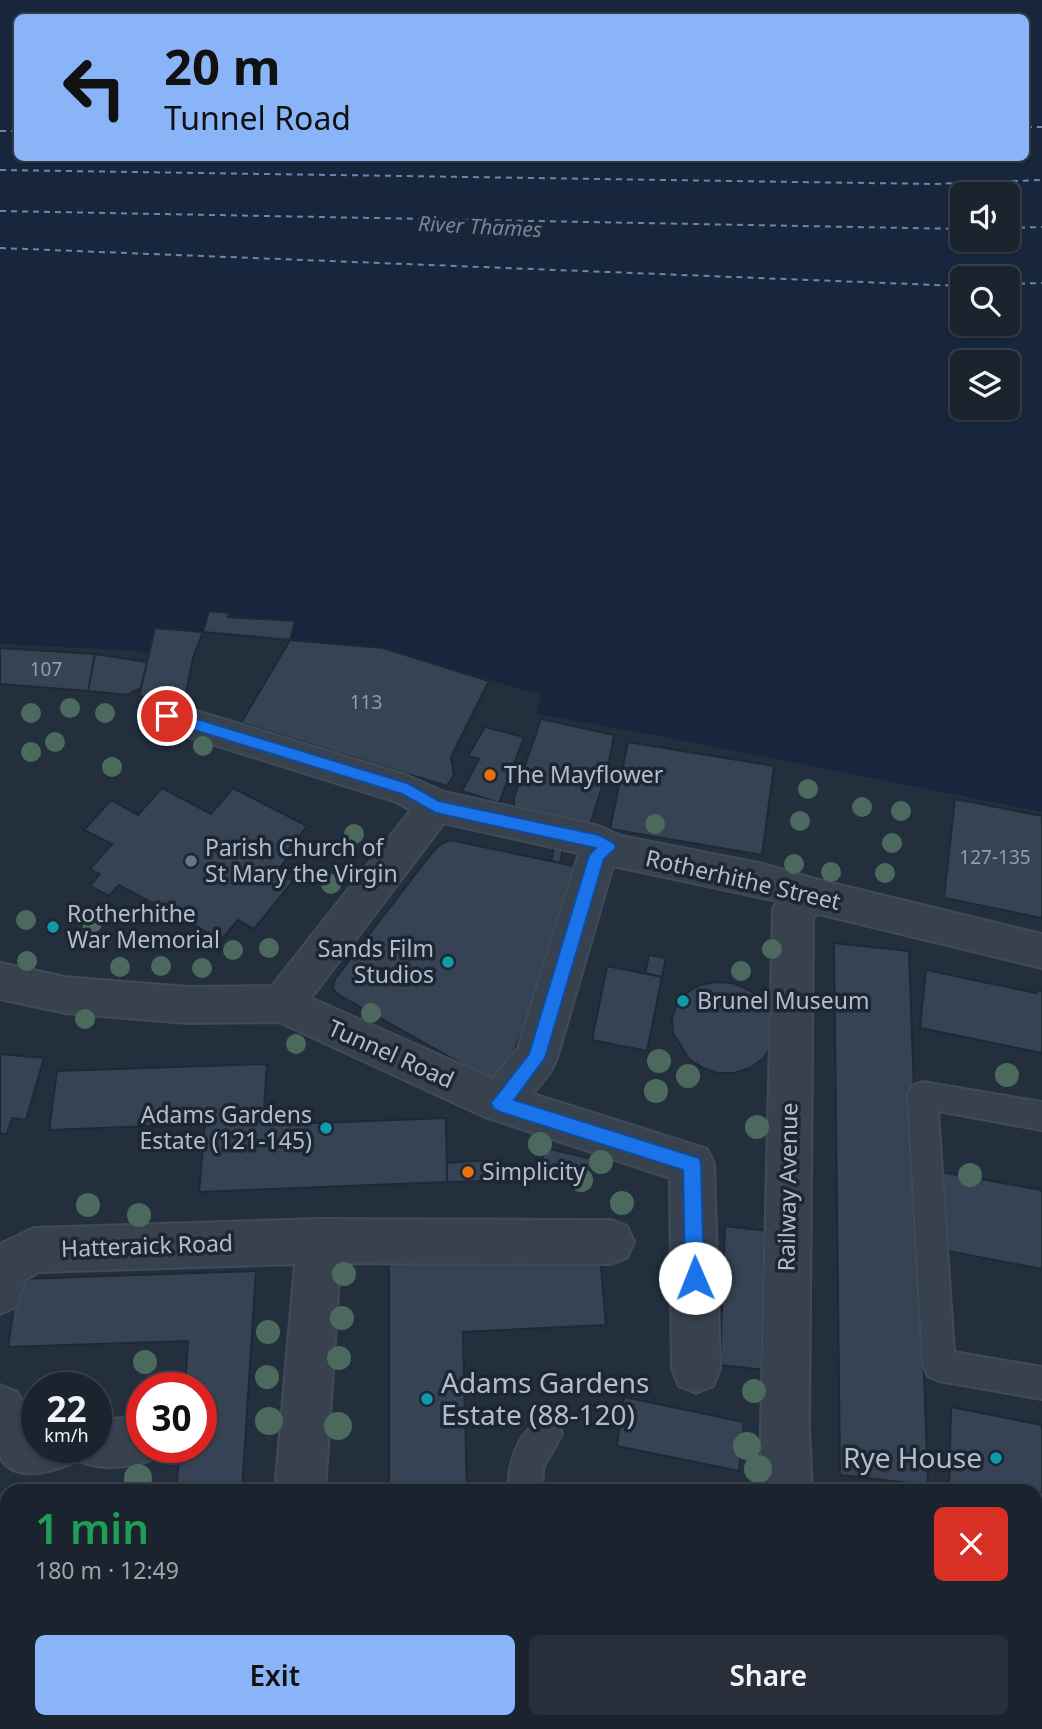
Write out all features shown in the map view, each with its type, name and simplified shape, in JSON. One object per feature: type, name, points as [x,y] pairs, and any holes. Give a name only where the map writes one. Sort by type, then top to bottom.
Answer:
[{"type":"street","name":"Rotherhithe Street","points":[[167,716],[407,790],[436,806],[599,842],[608,848],[763,880],[815,897],[1042,951]]},
{"type":"street","points":[[0,981],[65,995],[188,1005],[282,1004],[436,806]]},
{"type":"street","points":[[500,1103],[536,1058],[597,855],[608,848]]},
{"type":"street","name":"Railway Avenue","points":[[787,1484],[785,1428],[793,909],[815,897]]},
{"type":"street","name":"Tunnel Road","points":[[282,1004],[500,1103],[692,1164],[696,1369]]},
{"type":"street","points":[[301,1484],[319,1241]]},
{"type":"street","name":"Hatteraick Road","points":[[0,1292],[4,1267],[34,1250],[319,1241],[611,1242]]},
{"type":"street","points":[[0,1409],[21,1447]]},
{"type":"lane","points":[[1042,1116],[922,1095],[939,1365],[1042,1384]]},
{"type":"lane","points":[[525,1484],[526,1463],[546,1434]]},
{"type":"water","name":"River Thames","points":[[0,0],[1042,0],[1042,812],[536,714],[541,695],[383,648],[156,628],[149,655],[141,651],[0,644]]},
{"type":"building","points":[[209,611],[229,613],[228,617],[295,621],[290,640],[203,632]]},
{"type":"building","points":[[155,628],[203,632],[193,658],[183,707],[139,696]]},
{"type":"building","points":[[290,640],[383,648],[489,681],[451,757],[454,775],[447,786],[241,723]]},
{"type":"building","points":[[0,648],[95,654],[88,691],[0,684]]},
{"type":"building","points":[[95,654],[147,662],[141,688],[127,695],[88,691]]},
{"type":"building","points":[[541,719],[614,735],[608,768],[589,828],[519,810],[514,805],[514,797]]},
{"type":"building","name":"The Mayflower","points":[[485,727],[524,737],[499,803],[462,791],[479,759],[468,756]]},
{"type":"building","points":[[628,742],[774,766],[762,855],[610,829]]},
{"type":"building","name":"Parish Church of St Mary the Virgin","points":[[162,788],[211,814],[233,788],[307,826],[288,850],[292,853],[276,872],[293,881],[254,929],[238,920],[221,940],[119,885],[109,896],[90,886],[100,874],[90,869],[112,844],[84,830],[111,800],[138,815]]},
{"type":"building","points":[[955,799],[1042,816],[1042,918],[944,898]]},
{"type":"building","points":[[561,821],[569,822],[560,863],[551,861]]},
{"type":"building","name":"Sands Film Studios","points":[[450,840],[574,866],[529,1016],[511,1058],[494,1082],[339,995],[333,989],[335,979],[431,854],[441,844]]},
{"type":"building","points":[[834,943],[909,951],[928,1484],[840,1475]]},
{"type":"building","points":[[649,955],[666,958],[662,977],[645,973]]},
{"type":"building","points":[[607,966],[662,977],[647,1051],[592,1040]]},
{"type":"building","points":[[926,970],[1036,993],[1037,990],[1042,991],[1042,1053],[920,1028]]},
{"type":"building","points":[[733,983],[749,990],[762,1001],[774,1030],[771,1045],[764,1058],[750,1068],[735,1073],[718,1073],[689,1059],[673,1033],[672,1018],[686,993],[700,985]]},
{"type":"building","points":[[0,1054],[44,1058],[26,1120],[12,1118],[7,1134],[0,1133]]},
{"type":"building","name":"Adams Gardens Estate (121-145)","points":[[267,1064],[263,1125],[446,1118],[447,1182],[199,1192],[205,1124],[49,1130],[57,1071]]},
{"type":"building","points":[[545,1148],[592,1159],[588,1178],[541,1167]]},
{"type":"building","name":"Simplicity","points":[[489,1160],[489,1181],[447,1182],[447,1163]]},
{"type":"building","points":[[935,1171],[1042,1190],[1042,1269],[932,1248]]},
{"type":"building","points":[[725,1226],[777,1232],[775,1371],[720,1365]]},
{"type":"building","name":"Adams Gardens Estate (88-120)","points":[[600,1255],[606,1325],[463,1332],[467,1484],[389,1484],[389,1264]]},
{"type":"building","points":[[256,1271],[242,1484],[177,1484],[179,1463],[217,1463],[217,1372],[186,1372],[188,1341],[8,1347],[18,1279]]},
{"type":"building","points":[[624,1397],[744,1422],[739,1471],[617,1446]]},
{"type":"building","name":"Rye House","points":[[951,1407],[1042,1425],[1042,1484],[949,1484]]},
{"type":"ferry route","points":[[1029,127],[1042,127]]},
{"type":"ferry route","points":[[0,131],[14,131]]},
{"type":"ferry route","points":[[0,170],[933,184],[1042,180]]},
{"type":"ferry route","points":[[0,211],[950,229]]},
{"type":"ferry route","points":[[1020,228],[1042,227]]},
{"type":"ferry route","points":[[0,248],[950,286]]},
{"type":"ferry route","points":[[1020,284],[1042,283]]},
{"type":"place","name":"The Mayflower","points":[[490,775]]},
{"type":"place","name":"Parish Church of St Mary the Virgin","points":[[191,861]]},
{"type":"place","name":"Rotherhithe War Memorial","points":[[53,927]]},
{"type":"place","name":"Sands Film Studios","points":[[448,962]]},
{"type":"place","name":"Brunel Museum","points":[[683,1001]]},
{"type":"place","name":"Adams Gardens Estate (121-145)","points":[[326,1128]]},
{"type":"place","name":"Simplicity","points":[[468,1172]]},
{"type":"place","name":"Adams Gardens Estate (88-120)","points":[[427,1399]]},
{"type":"place","name":"Rye House","points":[[996,1458]]},
{"type":"route","points":[[167,716],[407,790],[436,806],[599,842],[608,848],[597,855],[536,1058],[500,1103],[692,1164],[695,1278]]}]
